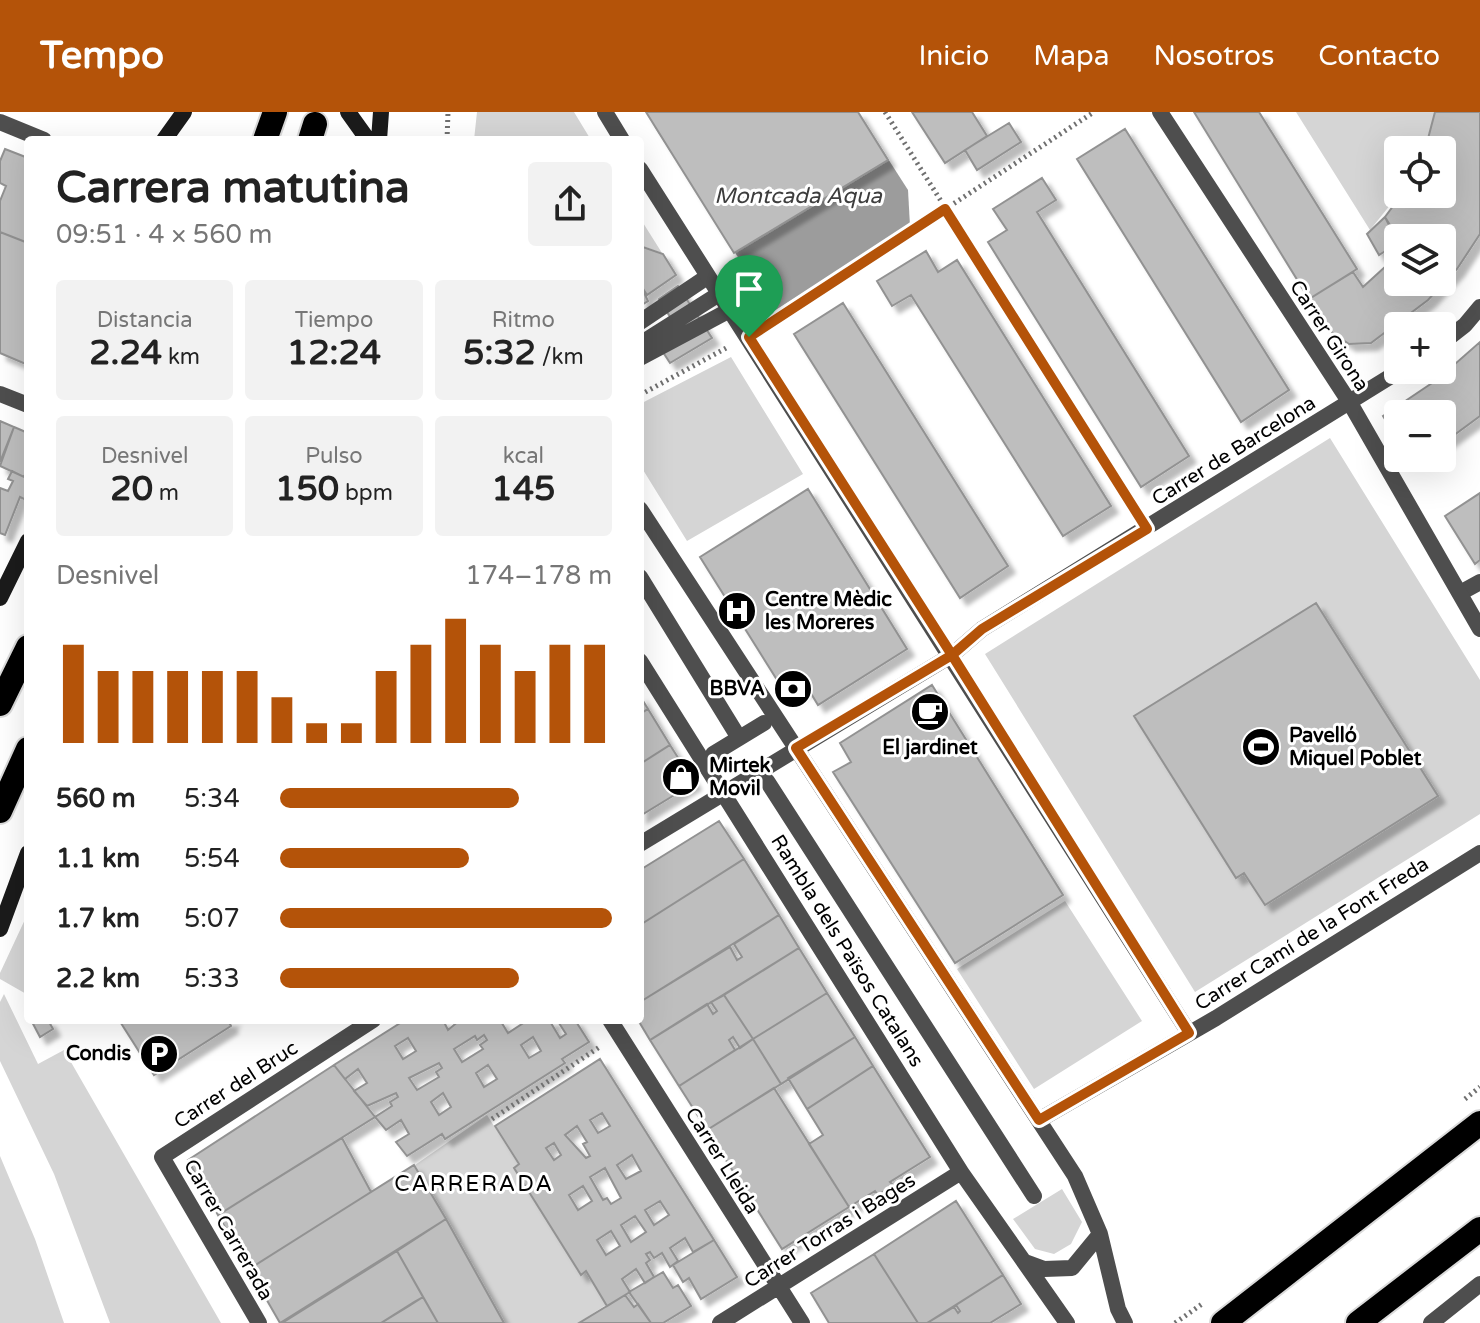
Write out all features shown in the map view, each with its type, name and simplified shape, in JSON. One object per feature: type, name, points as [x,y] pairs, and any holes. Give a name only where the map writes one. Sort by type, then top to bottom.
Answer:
[{"type":"highway","points":[[266,136],[275,112]]},
{"type":"highway","points":[[0,704],[24,655]]},
{"type":"highway","points":[[0,811],[24,758]]},
{"type":"highway","points":[[1223,1323],[1480,1123]]},
{"type":"highway","points":[[1358,1323],[1480,1229]]},
{"type":"main road","points":[[167,136],[184,112]]},
{"type":"main road","points":[[348,112],[365,136]]},
{"type":"main road","points":[[379,136],[381,112]]},
{"type":"main road","points":[[0,598],[24,549]]},
{"type":"main road","points":[[0,929],[24,865]]},
{"type":"street","points":[[605,112],[620,136]]},
{"type":"street","name":"Carrer Girona","points":[[1160,112],[1350,403],[1480,629]]},
{"type":"street","points":[[0,122],[34,136]]},
{"type":"street","points":[[644,175],[952,655],[1189,1033]]},
{"type":"street","points":[[644,319],[707,277]]},
{"type":"street","points":[[644,341],[719,294]]},
{"type":"street","points":[[1456,332],[1480,307]]},
{"type":"street","points":[[644,356],[730,310]]},
{"type":"street","name":"Carrer de Barcelona","points":[[644,841],[952,655],[982,629],[1384,381]]},
{"type":"street","points":[[0,394],[24,403]]},
{"type":"street","points":[[644,515],[1075,1176],[1100,1234],[1118,1309],[1125,1323]]},
{"type":"street","points":[[1460,593],[1480,582]]},
{"type":"street","points":[[644,584],[739,738]]},
{"type":"street","name":"Rambla dels Països Catalans","points":[[644,668],[961,1172],[1067,1323]]},
{"type":"street","points":[[713,754],[764,723]]},
{"type":"street","name":"Rambla dels Països Catalans","points":[[767,781],[1034,1196]]},
{"type":"street","name":"Carrer Camí de la Font Freda","points":[[1039,1120],[1189,1033],[1480,853]]},
{"type":"street","name":"Carrer del Bruc","points":[[162,1157],[367,1024]]},
{"type":"street","name":"Carrer Lleida","points":[[613,1024],[802,1323]]},
{"type":"street","name":"Carrer Carrerada","points":[[162,1157],[259,1323]]},
{"type":"street","name":"Carrer Torras i Bages","points":[[720,1323],[961,1172]]},
{"type":"street","points":[[1023,1261],[1044,1269],[1072,1268],[1100,1234]]},
{"type":"street","points":[[1431,1323],[1480,1284]]},
{"type":"path","points":[[447,136],[448,112]]},
{"type":"path","points":[[885,112],[1147,529]]},
{"type":"path","points":[[749,337],[1094,112]]},
{"type":"path","points":[[644,393],[732,345]]},
{"type":"path","points":[[492,1119],[595,1051]]},
{"type":"shaded area","points":[[477,112],[574,112],[589,136],[474,136]]},
{"type":"shaded area","points":[[1296,112],[1435,112],[1428,136],[1384,136],[1384,208],[1388,208],[1370,230]]},
{"type":"shaded area","points":[[644,224],[662,253],[644,246]]},
{"type":"shaded area","points":[[731,357],[803,474],[687,541],[644,471],[644,402]]},
{"type":"shaded area","name":"Pavelló Miquel Poblet","points":[[1330,438],[1480,680],[1480,814],[1195,992],[985,654]]},
{"type":"shaded area","points":[[1065,901],[1142,1021],[1034,1089],[957,969]]},
{"type":"shaded area","points":[[24,922],[24,993],[0,979]]},
{"type":"shaded area","points":[[4,994],[38,1064],[64,1050],[221,1323],[110,1323],[54,1174],[0,1061],[0,1002]]},
{"type":"shaded area","points":[[487,1115],[518,1164],[514,1168],[581,1275],[586,1272],[606,1305],[578,1323],[504,1323],[415,1165]]},
{"type":"shaded area","points":[[0,1156],[35,1239],[64,1323],[0,1323]]},
{"type":"shaded area","points":[[1062,1189],[1082,1222],[1071,1244],[1054,1254],[1035,1249],[1013,1219]]},
{"type":"water","name":"Montcada Aqua","points":[[673,112],[858,112],[908,190],[910,226],[773,312],[654,126]]},
{"type":"building","name":"Montcada Aqua","points":[[646,112],[858,112],[888,160],[734,253]]},
{"type":"building","points":[[912,112],[972,112],[987,136],[945,163]]},
{"type":"building","points":[[1194,112],[1259,112],[1357,269],[1309,299]]},
{"type":"building","points":[[1435,112],[1480,112],[1480,234],[1456,270],[1456,224],[1389,224],[1385,217],[1392,208],[1456,208],[1456,136],[1429,136]]},
{"type":"building","points":[[1009,123],[1021,142],[977,170],[965,150]]},
{"type":"building","points":[[1125,129],[1289,390],[1241,422],[1077,159]]},
{"type":"building","points":[[5,149],[24,156],[24,241],[0,232],[0,201],[6,186],[0,183],[0,161]]},
{"type":"building","points":[[1042,178],[1056,200],[1037,212],[1189,456],[1141,487],[988,242],[1007,230],[993,209]]},
{"type":"building","points":[[1385,217],[1388,224],[1384,224],[1384,252],[1379,255],[1367,234]]},
{"type":"building","points":[[0,232],[24,241],[24,363],[0,353]]},
{"type":"building","points":[[644,247],[663,254],[676,275],[647,295],[644,290]]},
{"type":"building","points":[[926,251],[938,272],[957,260],[1111,506],[1063,536],[911,295],[892,306],[877,281]]},
{"type":"building","points":[[1384,268],[1384,296],[1432,296],[1412,312],[1384,312],[1384,333],[1371,343],[1349,344],[1330,331],[1309,299],[1353,272],[1363,287]]},
{"type":"building","points":[[678,286],[712,338],[670,363],[659,346],[680,333],[659,299]]},
{"type":"building","points":[[843,303],[1008,566],[960,598],[794,334]]},
{"type":"building","points":[[1480,342],[1480,416],[1456,434],[1456,400],[1407,400],[1431,384],[1456,384],[1456,363]]},
{"type":"building","points":[[0,421],[14,427],[0,462]]},
{"type":"building","points":[[14,427],[24,431],[24,477],[0,466]]},
{"type":"building","points":[[12,471],[24,477],[24,499],[20,497],[5,535],[0,533],[0,488],[8,491],[13,481],[8,479]]},
{"type":"building","points":[[808,489],[907,649],[818,705],[807,687],[789,699],[700,557]]},
{"type":"building","points":[[1480,493],[1480,560],[1475,564],[1445,516]]},
{"type":"building","points":[[1316,603],[1438,796],[1265,905],[1244,873],[1236,878],[1134,716]]},
{"type":"building","points":[[932,685],[1063,895],[955,963],[833,772],[851,762],[840,743]]},
{"type":"building","points":[[648,709],[670,745],[644,761],[644,712]]},
{"type":"building","points":[[670,745],[694,783],[644,814],[644,761]]},
{"type":"building","points":[[719,821],[744,859],[644,922],[644,868]]},
{"type":"building","points":[[744,859],[779,915],[644,999],[644,922]]},
{"type":"building","points":[[779,915],[799,948],[650,1040],[640,1024],[644,1024],[644,1000],[730,947],[737,960],[742,957],[734,944]]},
{"type":"building","points":[[799,948],[827,993],[753,1039],[724,995]]},
{"type":"building","points":[[827,993],[855,1037],[781,1084],[753,1039]]},
{"type":"building","points":[[724,995],[753,1039],[740,1048],[733,1037],[729,1040],[735,1050],[679,1086],[650,1040],[707,1004],[713,1014],[717,1011],[711,1002]]},
{"type":"building","points":[[33,1024],[50,1024],[53,1029],[40,1037]]},
{"type":"building","points":[[122,1024],[230,1024],[231,1026],[154,1075]]},
{"type":"building","points":[[399,1024],[445,1024],[448,1030],[455,1024],[502,1024],[508,1033],[522,1024],[552,1024],[560,1038],[566,1034],[560,1024],[578,1024],[589,1042],[562,1059],[565,1063],[445,1139],[442,1134],[407,1156],[396,1142],[409,1134],[401,1120],[386,1130],[375,1117],[392,1106],[390,1102],[398,1097],[396,1093],[367,1106],[354,1091],[367,1083],[358,1069],[345,1079],[334,1065]],"holes":[[[484,1035],[487,1040],[480,1045],[483,1049],[462,1062],[454,1049],[475,1036],[477,1040]],[[533,1037],[541,1051],[529,1058],[521,1045]],[[408,1038],[416,1051],[403,1059],[395,1046]],[[439,1063],[442,1068],[436,1072],[439,1077],[417,1090],[409,1078]],[[488,1065],[497,1079],[484,1087],[476,1073]],[[443,1093],[451,1107],[439,1115],[431,1102]]]},
{"type":"building","points":[[855,1037],[873,1066],[807,1109],[788,1078]]},
{"type":"building","points":[[753,1039],[781,1084],[707,1130],[679,1086]]},
{"type":"building","points":[[600,1059],[714,1240],[693,1252],[685,1238],[670,1248],[678,1261],[670,1267],[662,1253],[654,1258],[650,1252],[646,1254],[650,1260],[646,1263],[654,1277],[645,1283],[636,1269],[622,1279],[630,1292],[607,1306],[586,1271],[581,1275],[514,1168],[519,1164],[495,1126]],"holes":[[[602,1113],[610,1126],[598,1133],[590,1120]],[[577,1126],[587,1142],[583,1144],[590,1156],[586,1158],[565,1135]],[[554,1143],[561,1155],[554,1160],[546,1148]],[[632,1155],[641,1171],[626,1179],[617,1165]],[[605,1168],[621,1198],[611,1204],[607,1198],[603,1200],[590,1177]],[[583,1186],[592,1201],[578,1210],[569,1195]],[[660,1201],[669,1215],[654,1225],[645,1210]],[[635,1216],[646,1232],[631,1242],[621,1225]],[[611,1231],[620,1246],[606,1255],[597,1240]]]},
{"type":"building","points":[[334,1065],[375,1117],[218,1215],[188,1160]]},
{"type":"building","points":[[873,1066],[930,1157],[890,1182],[893,1185],[878,1195],[875,1191],[849,1207],[809,1144],[823,1135],[807,1109]]},
{"type":"building","points":[[774,1088],[849,1207],[782,1249],[707,1130]]},
{"type":"building","points":[[342,1138],[371,1192],[249,1269],[218,1215]]},
{"type":"building","points":[[414,1165],[446,1219],[280,1323],[249,1269]]},
{"type":"building","points":[[956,1201],[1003,1275],[927,1323],[918,1323],[874,1254]]},
{"type":"building","points":[[446,1219],[504,1323],[438,1323],[397,1251]]},
{"type":"building","points":[[714,1240],[737,1277],[701,1299],[689,1278],[683,1282],[673,1265]]},
{"type":"building","points":[[397,1251],[423,1297],[409,1306],[381,1323],[282,1323]]},
{"type":"building","points":[[874,1254],[918,1323],[829,1323],[811,1293]]},
{"type":"building","points":[[663,1272],[673,1288],[678,1285],[691,1306],[663,1323],[651,1323],[629,1292]]},
{"type":"building","points":[[1003,1275],[1021,1304],[990,1323],[927,1323],[954,1307],[958,1313],[960,1311],[956,1305]]},
{"type":"building","points":[[625,1295],[634,1307],[638,1304],[651,1323],[579,1323]]},
{"type":"building","points":[[423,1297],[438,1323],[381,1323],[414,1302]]},
{"type":"place","name":"Centre Mèdic les Moreres","points":[[737,611]]},
{"type":"place","name":"BBVA","points":[[793,689]]},
{"type":"place","name":"El jardinet","points":[[930,712]]},
{"type":"place","name":"Pavelló Miquel Poblet","points":[[1261,747]]},
{"type":"place","name":"Mirtek Movil","points":[[681,777]]},
{"type":"place","name":"Condis","points":[[159,1054]]},
{"type":"district","name":"CARRERADA","points":[[474,1184]]},
{"type":"route","points":[[749,337],[945,209],[1147,529],[982,629],[952,655],[1189,1033],[1039,1120],[796,748],[952,655],[749,337]]}]
